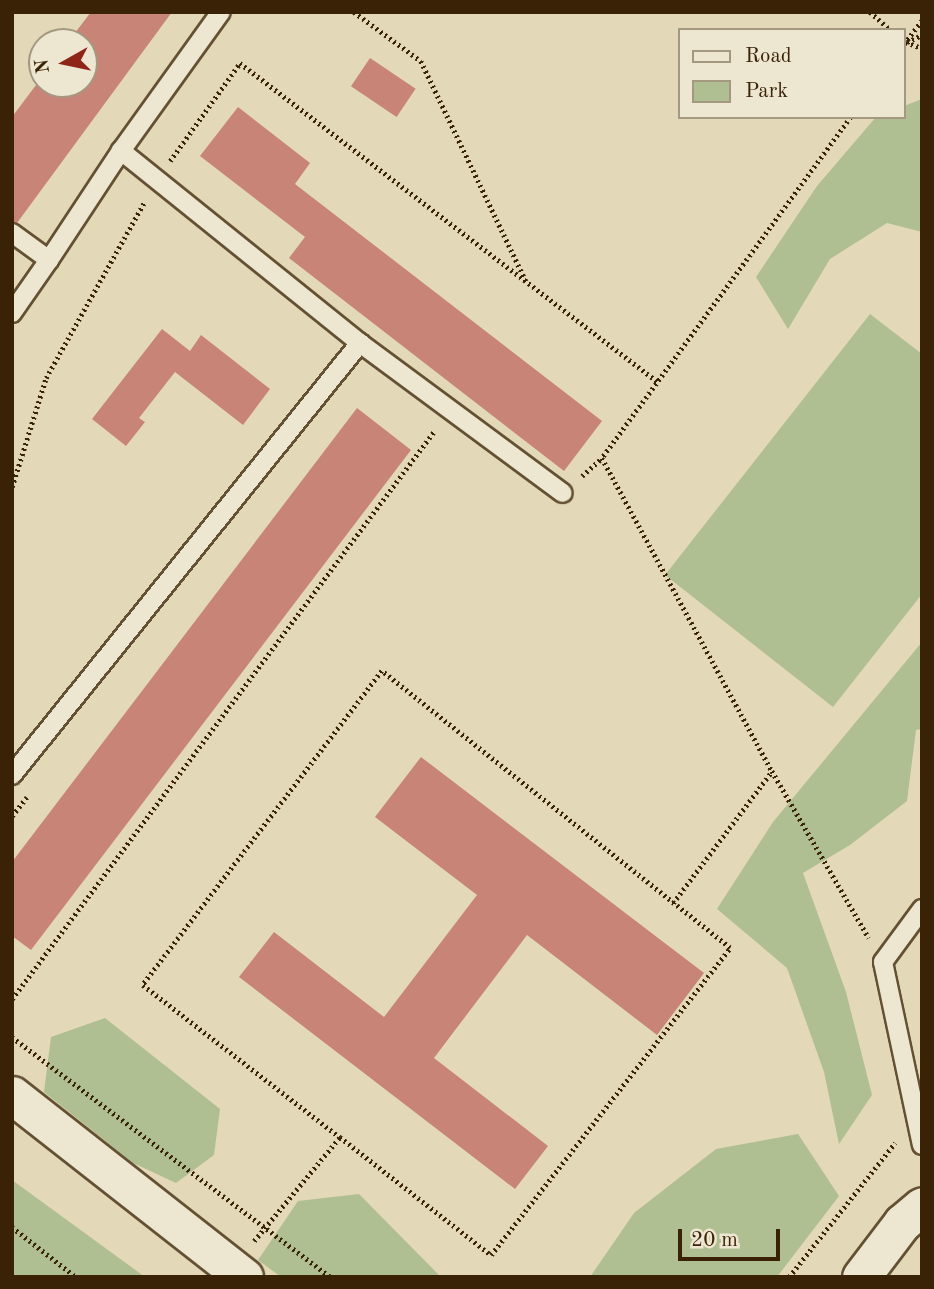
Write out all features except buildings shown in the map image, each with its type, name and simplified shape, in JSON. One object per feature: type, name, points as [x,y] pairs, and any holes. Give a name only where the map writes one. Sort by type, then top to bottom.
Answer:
[{"type":"street","points":[[12,1095],[239,1273]]},
{"type":"street","points":[[861,1277],[902,1223],[922,1206]]},
{"type":"lane","points":[[12,313],[121,151],[220,12]]},
{"type":"lane","points":[[121,151],[360,343],[563,493]]},
{"type":"lane","points":[[12,233],[49,261]]},
{"type":"lane","points":[[12,775],[360,343]]},
{"type":"lane","points":[[922,909],[883,962],[922,1145]]},
{"type":"path","points":[[354,12],[421,61],[526,281]]},
{"type":"path","points":[[870,12],[889,28]]},
{"type":"path","points":[[906,41],[922,20]]},
{"type":"path","points":[[12,487],[46,378],[155,181],[240,63],[658,382]]},
{"type":"path","points":[[850,119],[602,458],[772,771],[883,962]]},
{"type":"path","points":[[12,999],[450,410]]},
{"type":"path","points":[[382,671],[730,948],[491,1255],[340,1137],[143,985],[382,671]]},
{"type":"path","points":[[673,903],[772,771]]},
{"type":"path","points":[[12,1037],[331,1277]]},
{"type":"path","points":[[789,1277],[891,1146],[917,1124]]},
{"type":"path","points":[[239,1273],[264,1226],[340,1137]]},
{"type":"path","points":[[12,1227],[76,1277]]},
{"type":"green space","points":[[922,99],[922,232],[887,223],[830,259],[788,329],[756,277],[817,186],[874,119],[906,119],[906,105]]},
{"type":"green space","points":[[870,314],[922,354],[922,594],[833,707],[665,575]]},
{"type":"green space","points":[[922,642],[922,729],[916,730],[907,801],[850,845],[803,873],[846,992],[872,1095],[839,1144],[824,1072],[787,968],[717,909],[773,822]]},
{"type":"green space","points":[[105,1018],[220,1109],[214,1155],[176,1183],[133,1163],[44,1092],[51,1037]]},
{"type":"green space","points":[[798,1134],[839,1196],[777,1277],[590,1277],[634,1213],[716,1149]]},
{"type":"green space","points":[[12,1180],[145,1277],[12,1277]]},
{"type":"green space","points":[[359,1194],[441,1277],[281,1277],[258,1260],[298,1201]]}]
